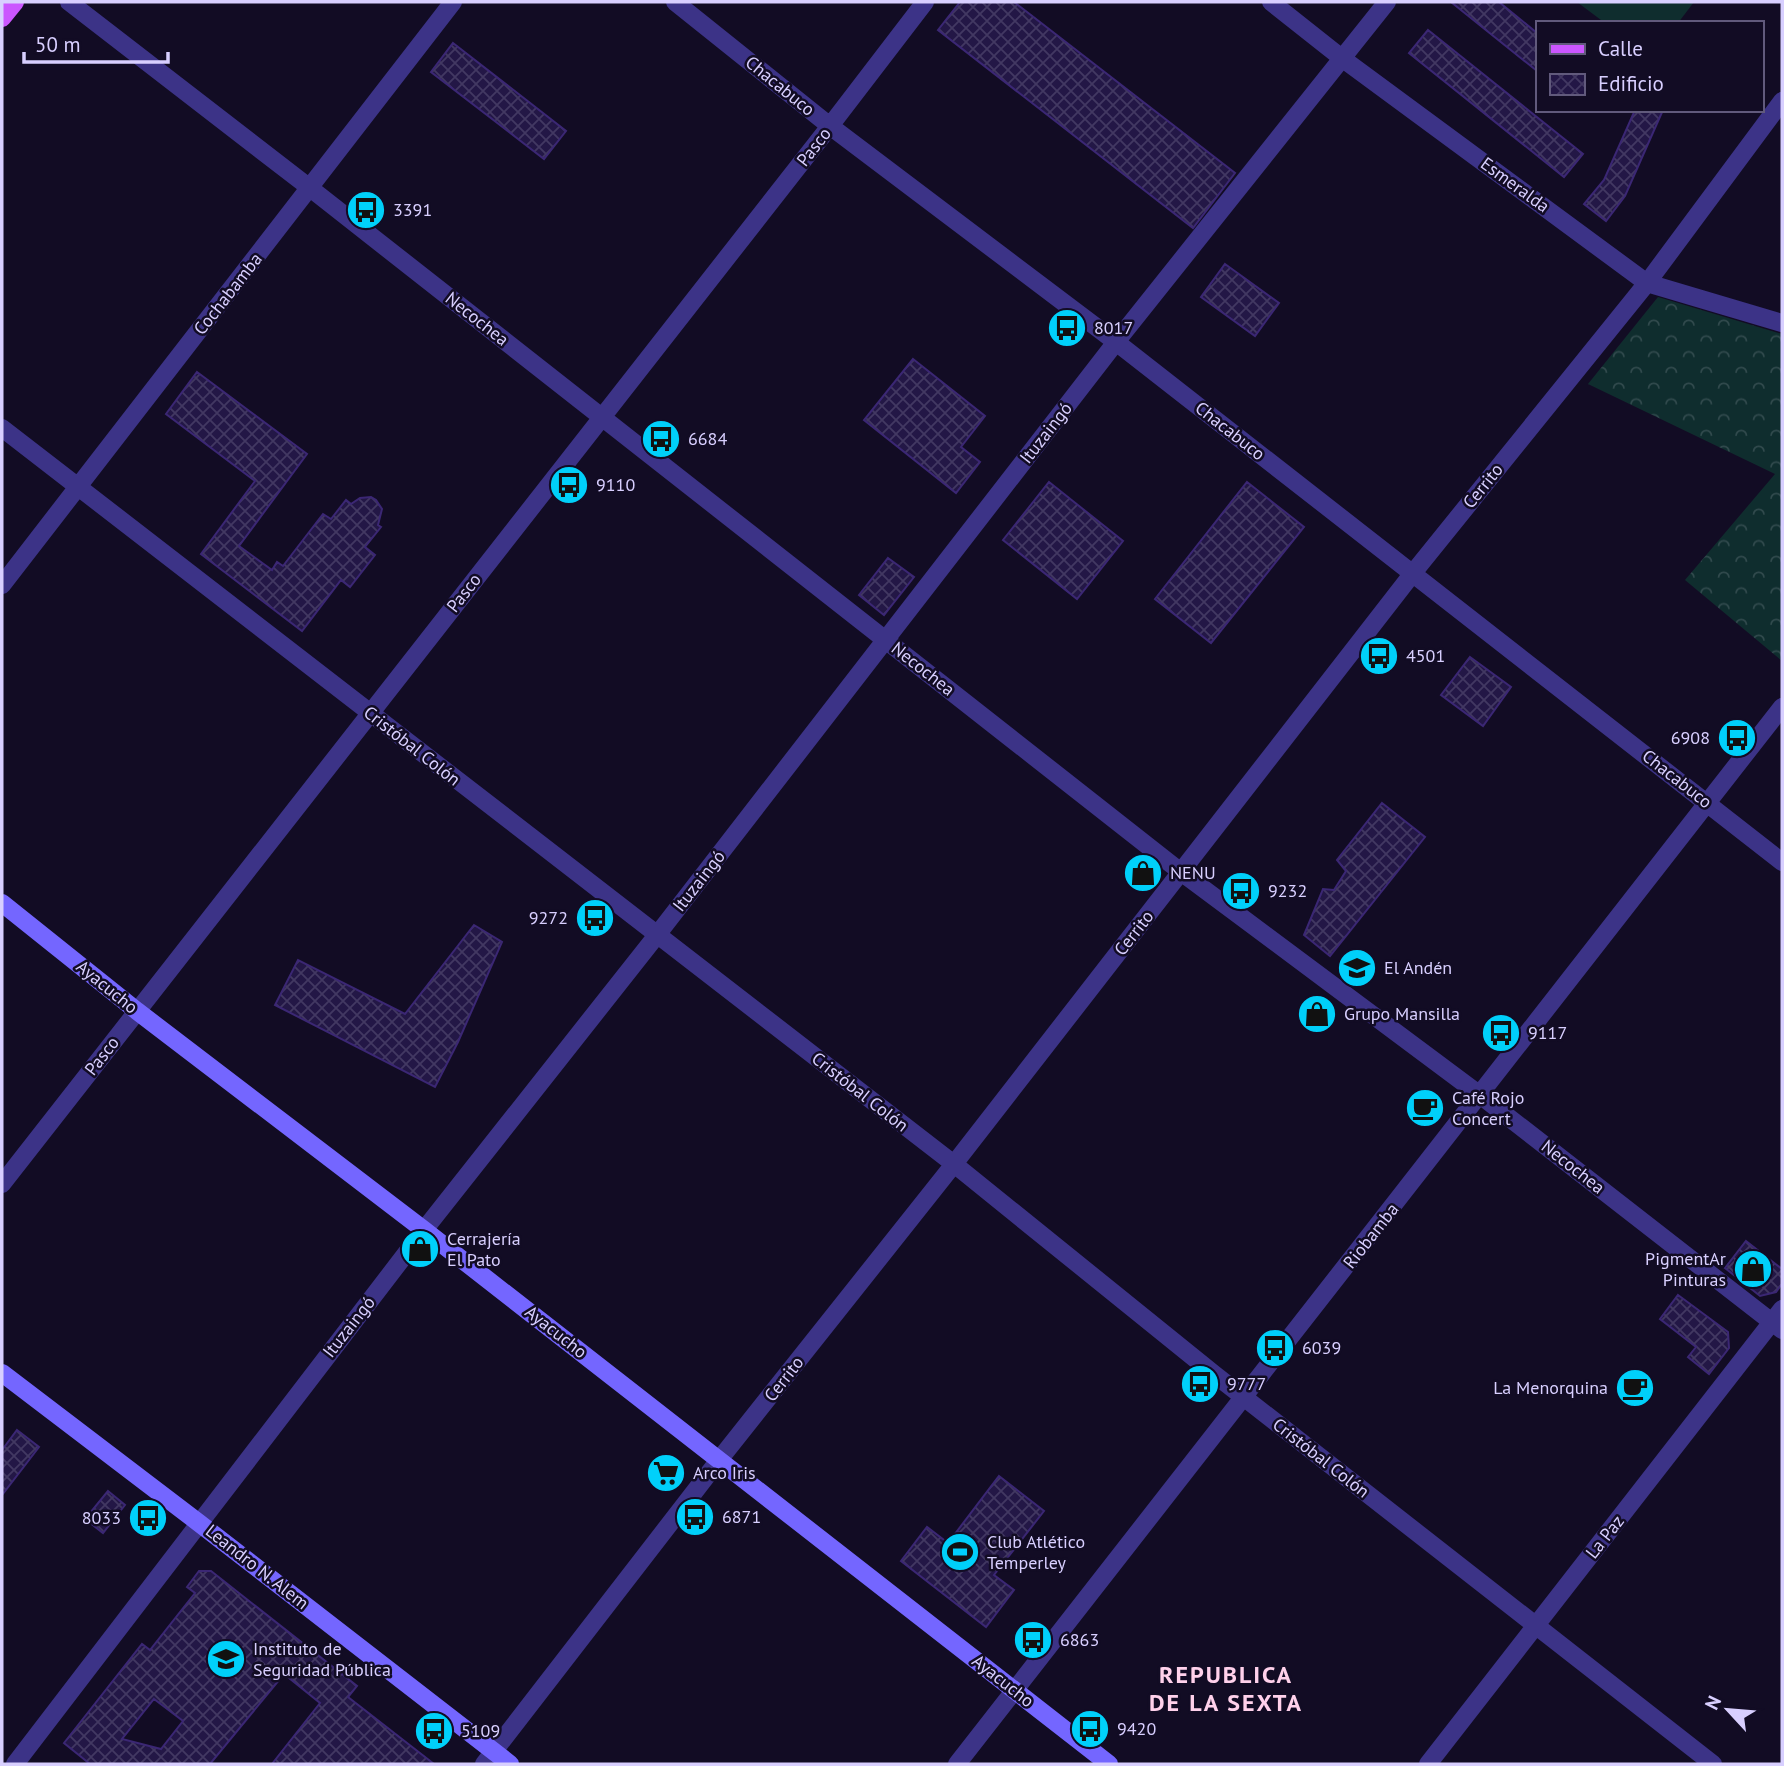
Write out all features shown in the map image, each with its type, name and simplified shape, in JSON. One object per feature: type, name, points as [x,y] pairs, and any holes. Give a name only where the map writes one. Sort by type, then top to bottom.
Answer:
[{"type":"main road","points":[[2,18],[15,2]]},
{"type":"main road","name":"Ayacucho","points":[[2,902],[137,1011],[424,1230],[1109,1764]]},
{"type":"main road","name":"Leandro N. Alem","points":[[2,1373],[199,1522],[489,1758],[510,1764]]},
{"type":"street","name":"Necochea","points":[[69,2],[1181,872],[1779,1321]]},
{"type":"street","name":"Cochabamba","points":[[2,585],[453,2]]},
{"type":"street","name":"Chacabuco","points":[[675,2],[830,127],[1116,342],[1782,862]]},
{"type":"street","name":"Pasco","points":[[2,1184],[925,2]]},
{"type":"street","name":"Esmeralda","points":[[1271,2],[1343,59],[1647,283],[1782,323]]},
{"type":"street","name":"Ituzaingó","points":[[15,1764],[424,1230],[657,935],[1116,342],[1387,2]]},
{"type":"street","name":"Cerrito","points":[[489,1758],[1413,573],[1647,283],[1782,101]]},
{"type":"street","name":"Cristóbal Colón","points":[[2,428],[954,1164],[1245,1398],[1713,1764]]},
{"type":"street","name":"Riobamba","points":[[957,1764],[1782,707]]},
{"type":"street","name":"La Paz","points":[[1428,1764],[1779,1321]]},
{"type":"green space","points":[[1577,2],[1694,2],[1680,21],[1602,21]]},
{"type":"green space","points":[[1658,297],[1782,334],[1782,661],[1685,580],[1775,474],[1588,384]]},
{"type":"building","points":[[960,2],[1014,2],[1235,173],[1193,228],[938,30]]},
{"type":"building","points":[[1451,2],[1499,2],[1536,32],[1536,70]]},
{"type":"building","points":[[1428,30],[1583,154],[1564,177],[1409,53]]},
{"type":"building","points":[[453,43],[566,131],[544,159],[431,72]]},
{"type":"building","points":[[1634,112],[1662,112],[1625,196],[1606,221],[1584,204],[1604,180]]},
{"type":"building","points":[[1225,264],[1279,303],[1255,336],[1201,297]]},
{"type":"building","points":[[913,359],[985,416],[961,447],[980,462],[956,493],[864,420]]},
{"type":"building","points":[[197,372],[307,454],[239,546],[272,570],[277,562],[283,566],[323,514],[331,519],[346,500],[351,504],[360,498],[371,497],[382,509],[378,525],[381,527],[365,547],[375,555],[350,587],[341,580],[302,631],[201,554],[255,481],[166,414]]},
{"type":"building","points":[[1049,482],[1123,541],[1077,599],[1003,540]]},
{"type":"building","points":[[1247,482],[1304,527],[1211,643],[1155,599]]},
{"type":"building","points":[[888,558],[914,577],[884,615],[859,595]]},
{"type":"building","points":[[1470,657],[1511,687],[1483,726],[1441,695]]},
{"type":"building","points":[[1382,803],[1425,837],[1330,956],[1304,935],[1323,889],[1334,890],[1346,871],[1337,860]]},
{"type":"building","points":[[474,925],[502,942],[435,1087],[275,1005],[298,960],[405,1014]]},
{"type":"building","name":"PigmentAr Pinturas","points":[[1746,1241],[1782,1269],[1782,1284],[1776,1292],[1760,1296],[1725,1268]]},
{"type":"building","points":[[1678,1295],[1728,1332],[1729,1348],[1709,1374],[1688,1357],[1696,1347],[1660,1319]]},
{"type":"building","points":[[17,1430],[39,1447],[2,1495],[2,1450]]},
{"type":"building","name":"Club Atlético Temperley","points":[[999,1476],[1044,1511],[994,1575],[1014,1590],[986,1627],[901,1561],[927,1527],[948,1543]]},
{"type":"building","points":[[108,1491],[125,1505],[103,1533],[85,1519]]},
{"type":"building","name":"Instituto de Seguridad Pública","points":[[199,1571],[211,1571],[357,1686],[348,1697],[434,1764],[272,1764],[320,1703],[284,1674],[210,1764],[90,1764],[64,1743],[142,1644],[150,1650],[195,1593],[187,1587]],"holes":[[[154,1699],[183,1721],[161,1749],[122,1739]]]},
{"type":"place","name":"3391","points":[[366,210]]},
{"type":"place","name":"8017","points":[[1067,328]]},
{"type":"place","name":"6684","points":[[661,439]]},
{"type":"place","name":"9110","points":[[569,485]]},
{"type":"place","name":"4501","points":[[1379,656]]},
{"type":"place","name":"6908","points":[[1737,738]]},
{"type":"place","name":"NENU","points":[[1143,873]]},
{"type":"place","name":"9232","points":[[1241,891]]},
{"type":"place","name":"9272","points":[[595,918]]},
{"type":"place","name":"El Andén","points":[[1357,968]]},
{"type":"place","name":"Grupo Mansilla","points":[[1317,1014]]},
{"type":"place","name":"9117","points":[[1501,1033]]},
{"type":"place","name":"Café Rojo Concert","points":[[1425,1108]]},
{"type":"place","name":"Cerrajería El Pato","points":[[420,1249]]},
{"type":"place","name":"PigmentAr Pinturas","points":[[1753,1269]]},
{"type":"place","name":"6039","points":[[1275,1348]]},
{"type":"place","name":"9777","points":[[1200,1384]]},
{"type":"place","name":"La Menorquina","points":[[1635,1388]]},
{"type":"place","name":"Arco Iris","points":[[666,1473]]},
{"type":"place","name":"6871","points":[[695,1517]]},
{"type":"place","name":"8033","points":[[148,1518]]},
{"type":"place","name":"Club Atlético Temperley","points":[[960,1552]]},
{"type":"place","name":"6863","points":[[1033,1640]]},
{"type":"place","name":"Instituto de Seguridad Pública","points":[[226,1659]]},
{"type":"place","name":"9420","points":[[1090,1729]]},
{"type":"place","name":"5109","points":[[434,1731]]},
{"type":"district","name":"REPUBLICA DE LA SEXTA","points":[[1226,1689]]}]
